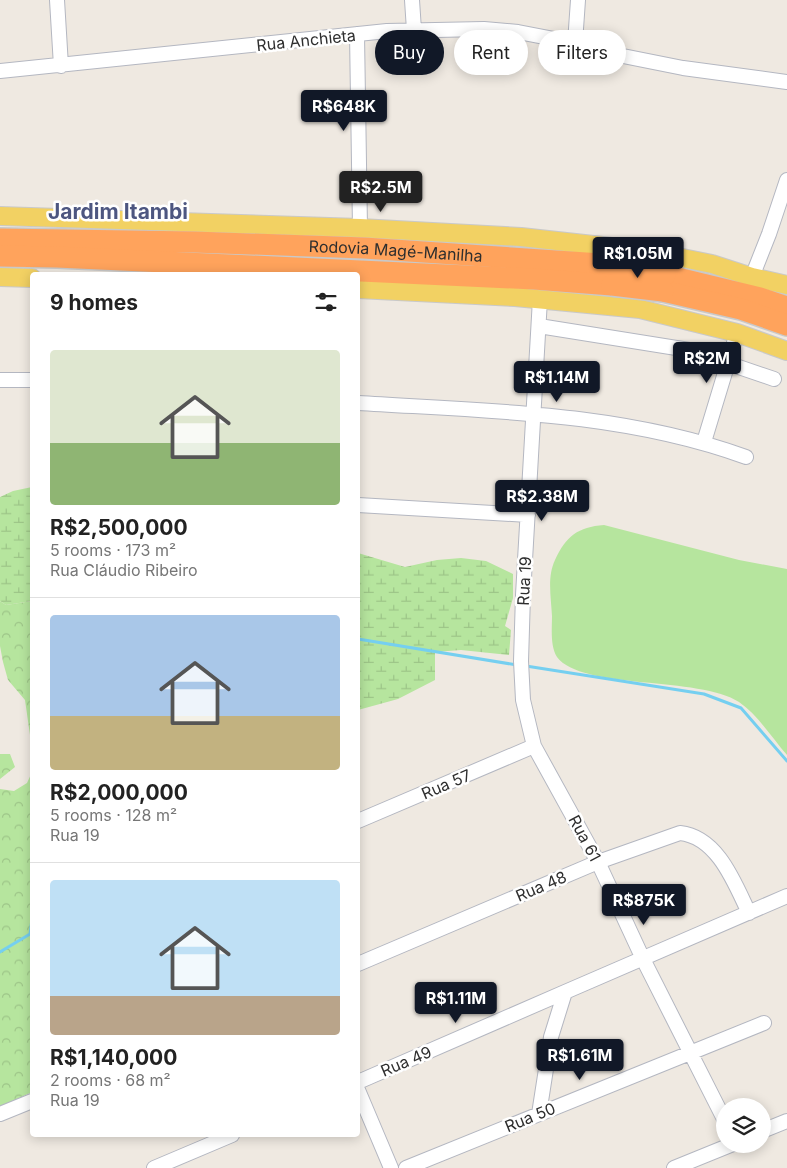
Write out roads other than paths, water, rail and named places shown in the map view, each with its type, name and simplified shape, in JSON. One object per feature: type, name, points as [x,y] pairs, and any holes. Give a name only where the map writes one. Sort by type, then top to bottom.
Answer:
[{"type":"highway","name":"Rodovia Magé-Manilha","points":[[0,239],[194,242],[364,248],[618,266],[787,325]]},
{"type":"highway","name":"Rodovia Magé-Manilha","points":[[0,256],[534,279],[618,266]]},
{"type":"highway","points":[[182,263],[215,272]]},
{"type":"highway","name":"Rodovia Magé-Manilha","points":[[664,283],[760,298],[787,307]]},
{"type":"main road","points":[[0,216],[360,228],[521,237],[618,266],[648,251],[712,264],[752,277],[787,285]]},
{"type":"main road","points":[[640,309],[648,251]]},
{"type":"main road","points":[[617,306],[618,266]]},
{"type":"main road","points":[[0,277],[30,278]]},
{"type":"main road","points":[[360,289],[540,300],[640,309],[737,333],[787,350]]},
{"type":"street","points":[[57,0],[61,66]]},
{"type":"street","points":[[412,0],[414,30]]},
{"type":"street","points":[[576,30],[578,0]]},
{"type":"street","name":"Rua Anchieta","points":[[414,30],[484,29],[538,36]]},
{"type":"street","name":"Rua Anchieta","points":[[0,71],[375,33]]},
{"type":"street","points":[[357,34],[360,228]]},
{"type":"street","name":"Rua Anchieta","points":[[626,57],[683,68],[787,82]]},
{"type":"street","points":[[752,277],[787,180]]},
{"type":"street","name":"Rua 19","points":[[534,746],[523,700],[521,661],[540,300]]},
{"type":"street","points":[[539,326],[662,344],[729,362],[774,379]]},
{"type":"street","points":[[704,442],[737,333]]},
{"type":"street","points":[[0,380],[30,380]]},
{"type":"street","points":[[360,403],[533,414],[626,427],[704,442],[746,457]]},
{"type":"street","points":[[360,505],[528,515]]},
{"type":"street","name":"Rua 57","points":[[360,820],[534,746]]},
{"type":"street","name":"Rua 61","points":[[534,746],[598,862],[643,959],[716,1102]]},
{"type":"street","name":"Rua 48","points":[[360,963],[598,862],[680,833],[692,836],[709,847],[730,874],[749,913]]},
{"type":"street","points":[[539,1114],[550,1045],[565,992],[787,896]]},
{"type":"street","name":"Rua 49","points":[[360,1081],[565,992]]},
{"type":"street","name":"Rua 50","points":[[406,1168],[764,1023]]},
{"type":"street","points":[[360,1095],[391,1168]]},
{"type":"street","points":[[0,1114],[30,1102]]},
{"type":"street","points":[[771,1127],[787,1121]]},
{"type":"street","points":[[154,1168],[227,1137]]},
{"type":"street","points":[[674,1168],[716,1151]]},
{"type":"waterway","points":[[360,639],[517,665]]},
{"type":"waterway","points":[[526,666],[704,694],[741,708],[787,761]]},
{"type":"waterway","points":[[0,952],[30,934]]},
{"type":"district","name":"Jardim Itambi","points":[[118,212]]}]
